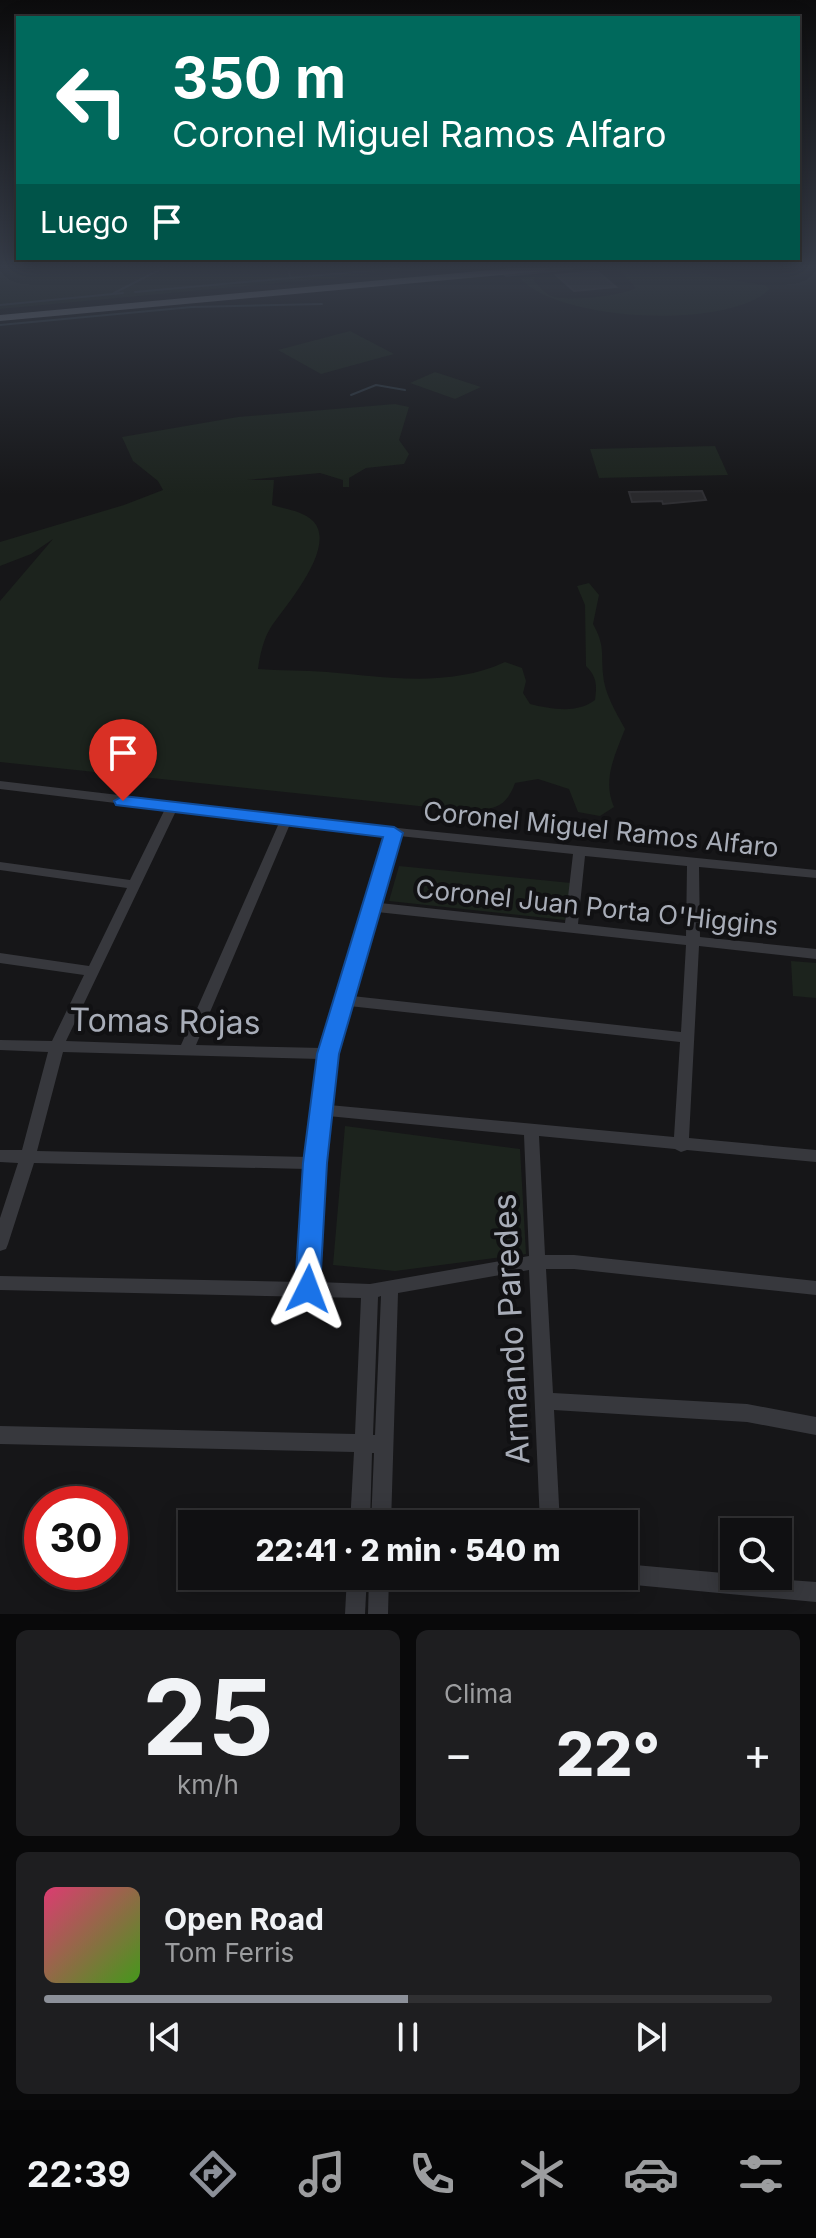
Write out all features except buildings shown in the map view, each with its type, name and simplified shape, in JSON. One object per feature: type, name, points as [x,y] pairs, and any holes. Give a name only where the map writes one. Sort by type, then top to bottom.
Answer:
[{"type":"street","name":"Coronel Miguel Ramos Alfaro","points":[[0,785],[394,833],[816,874]]},
{"type":"street","points":[[0,1244],[28,1156],[57,1046],[172,807]]},
{"type":"street","points":[[187,1048],[286,820]]},
{"type":"street","points":[[308,1289],[315,1163],[328,1054],[394,833]]},
{"type":"street","points":[[571,927],[579,853]]},
{"type":"street","points":[[681,1146],[693,941],[693,862]]},
{"type":"street","points":[[0,866],[135,885]]},
{"type":"street","name":"Coronel Juan Porta O'Higgins","points":[[374,907],[816,954]]},
{"type":"street","points":[[0,958],[92,971]]},
{"type":"street","points":[[345,1000],[688,1038]]},
{"type":"street","name":"Tomas Rojas","points":[[0,1045],[328,1054]]},
{"type":"street","points":[[322,1110],[681,1146],[816,1156]]},
{"type":"street","name":"Armando Paredes","points":[[531,1130],[550,1510]]},
{"type":"street","points":[[0,1156],[315,1163]]},
{"type":"street","points":[[0,1283],[370,1291],[390,1290],[536,1262],[622,1266],[816,1288]]},
{"type":"street","points":[[382,1510],[390,1290]]},
{"type":"street","points":[[361,1510],[370,1291]]},
{"type":"street","points":[[546,1401],[747,1413],[816,1426]]},
{"type":"street","points":[[0,1435],[385,1444]]},
{"type":"street","points":[[638,1575],[816,1592]]},
{"type":"street","points":[[355,1614],[356,1590]]},
{"type":"street","points":[[378,1614],[379,1590]]},
{"type":"shaded area","points":[[303,343],[374,343],[394,354],[321,374],[278,350]]},
{"type":"shaded area","points":[[435,372],[481,387],[455,399],[410,383]]},
{"type":"shaded area","points":[[395,404],[409,407],[399,440],[409,454],[404,464],[366,468],[349,478],[349,487],[343,487],[343,480],[320,473],[247,480],[274,480],[272,505],[304,515],[313,521],[319,532],[319,546],[307,576],[268,632],[258,669],[417,679],[462,675],[505,662],[522,668],[526,681],[523,693],[530,704],[555,709],[580,707],[595,700],[596,690],[594,678],[586,666],[585,605],[577,586],[589,583],[599,595],[593,624],[601,643],[606,688],[625,729],[610,777],[614,807],[600,816],[578,812],[569,789],[538,779],[515,783],[505,800],[493,808],[457,810],[0,762],[0,601],[53,539],[31,554],[0,566],[0,542],[124,505],[163,490],[158,481],[133,461],[122,437],[238,417]]},
{"type":"shaded area","points":[[715,446],[728,475],[599,478],[590,449]]},
{"type":"shaded area","points":[[399,866],[571,883],[565,920],[389,901]]},
{"type":"shaded area","points":[[791,961],[816,963],[816,998],[793,996]]},
{"type":"shaded area","points":[[345,1126],[520,1149],[526,1254],[395,1271],[333,1265]]},
{"type":"waterway","points":[[351,395],[376,385],[405,390]]},
{"type":"route","points":[[123,801],[394,833],[328,1054],[315,1163],[308,1289]]}]
